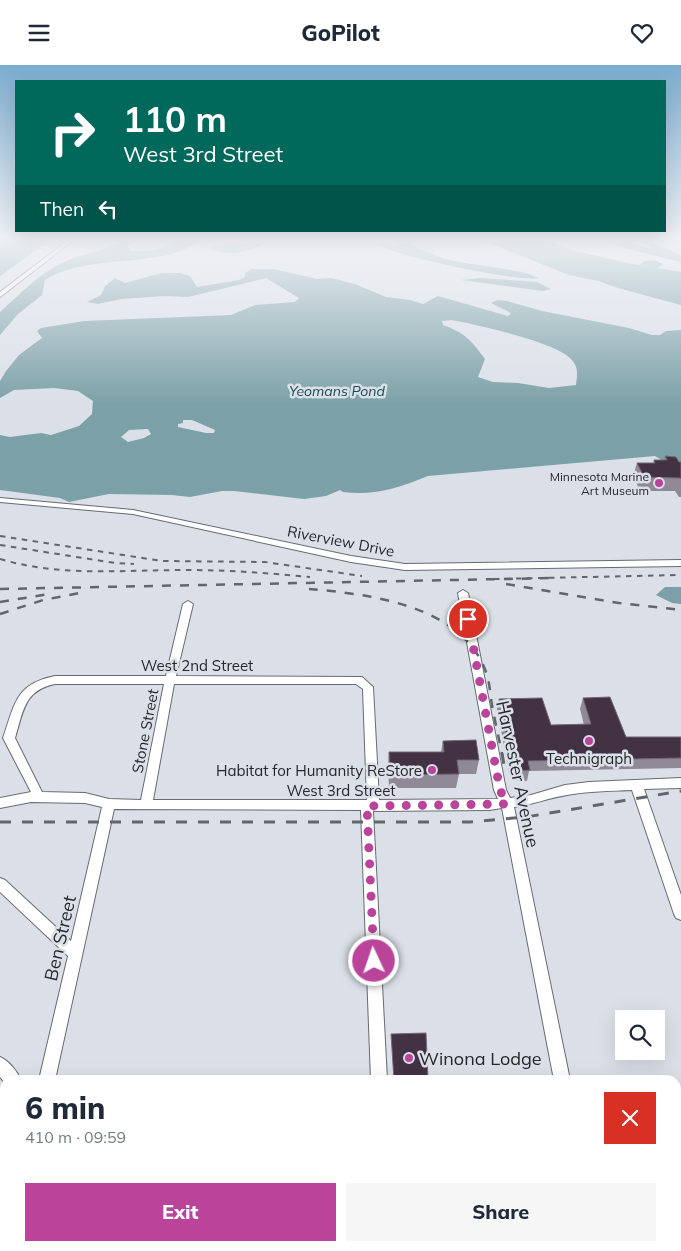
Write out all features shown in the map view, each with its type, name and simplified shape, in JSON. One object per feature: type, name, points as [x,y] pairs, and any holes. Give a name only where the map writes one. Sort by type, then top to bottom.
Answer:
[{"type":"street","name":"Riverview Drive","points":[[0,501],[133,512],[342,557],[405,567],[681,563]]},
{"type":"street","name":"Harvester Avenue","points":[[463,593],[500,790],[507,804],[561,1075]]},
{"type":"street","name":"Stone Street","points":[[146,805],[170,679],[188,604]]},
{"type":"street","name":"West 2nd Street","points":[[39,798],[9,737],[26,692],[34,685],[55,681],[170,679],[358,680],[368,687],[370,806]]},
{"type":"street","name":"West 3rd Street","points":[[0,803],[30,797],[85,798],[109,804],[146,805],[370,806],[507,804],[531,800],[565,790],[589,787],[681,783]]},
{"type":"street","points":[[637,785],[681,914]]},
{"type":"street","name":"Ben Street","points":[[48,1075],[109,804]]},
{"type":"street","points":[[370,806],[379,1075]]},
{"type":"street","points":[[0,884],[75,953]]},
{"type":"street","points":[[0,1065],[9,1075]]},
{"type":"water","points":[[19,294],[42,294],[18,314],[0,335],[0,312]]},
{"type":"water","name":"Yeomans Pond","points":[[199,294],[188,297],[164,296],[121,299],[98,304],[87,302],[101,295]]},
{"type":"water","name":"Yeomans Pond","points":[[293,294],[380,294],[423,304],[438,296],[508,316],[511,314],[491,303],[498,300],[542,311],[629,328],[652,335],[660,335],[666,331],[681,330],[681,472],[655,456],[428,476],[376,492],[354,493],[340,490],[326,496],[304,499],[222,491],[190,497],[109,494],[69,502],[60,498],[0,490],[0,435],[10,437],[41,433],[51,435],[79,426],[92,414],[93,401],[78,391],[54,388],[14,390],[0,398],[0,381],[19,355],[42,338],[37,331],[41,328],[84,321],[231,315],[255,305],[295,302],[299,298]],"holes":[[[452,320],[516,335],[564,353],[576,366],[576,385],[549,388],[518,383],[493,382],[478,377],[485,359],[467,338],[443,325],[442,321]],[[183,420],[192,420],[215,430],[214,433],[178,427],[178,424],[183,423]],[[148,429],[151,434],[144,438],[128,442],[121,437],[129,430]]]},
{"type":"water","points":[[642,294],[681,294],[681,305]]},
{"type":"water","points":[[665,587],[681,587],[681,604],[672,603],[656,595]]},
{"type":"building","points":[[665,456],[676,457],[681,462],[681,479],[644,477],[637,463],[655,463],[654,460],[667,460]]},
{"type":"building","name":"Technigraph","points":[[610,697],[626,737],[681,737],[681,758],[528,761],[530,770],[520,771],[518,762],[512,762],[499,699],[542,698],[551,725],[591,724],[583,698]]},
{"type":"building","points":[[476,740],[479,760],[457,760],[459,774],[390,775],[389,752],[444,752],[443,741]]},
{"type":"building","name":"Winona Lodge","points":[[426,1033],[428,1075],[394,1075],[391,1034]]},
{"type":"railway","points":[[0,536],[162,561],[265,562],[362,576]]},
{"type":"railway","points":[[0,545],[115,563],[134,564]]},
{"type":"railway","points":[[0,559],[23,565],[69,570],[185,570],[310,577]]},
{"type":"railway","points":[[494,579],[681,575]]},
{"type":"railway","points":[[0,589],[555,578]]},
{"type":"railway","points":[[506,584],[619,603],[681,610]]},
{"type":"railway","points":[[309,589],[359,595],[411,607],[457,631],[474,649],[486,672],[502,754]]},
{"type":"railway","points":[[0,614],[43,600],[80,593]]},
{"type":"railway","points":[[0,602],[49,594]]},
{"type":"railway","points":[[502,753],[505,771]]},
{"type":"railway","points":[[0,822],[470,822],[526,817],[681,791]]},
{"type":"place","name":"Minnesota Marine Art Museum","points":[[659,483]]},
{"type":"place","name":"Technigraph","points":[[589,741]]},
{"type":"place","name":"Habitat for Humanity ReStore","points":[[432,770]]},
{"type":"place","name":"Winona Lodge","points":[[409,1058]]},
{"type":"route","points":[[374,961],[367,806],[507,804],[500,790],[468,619]]}]
